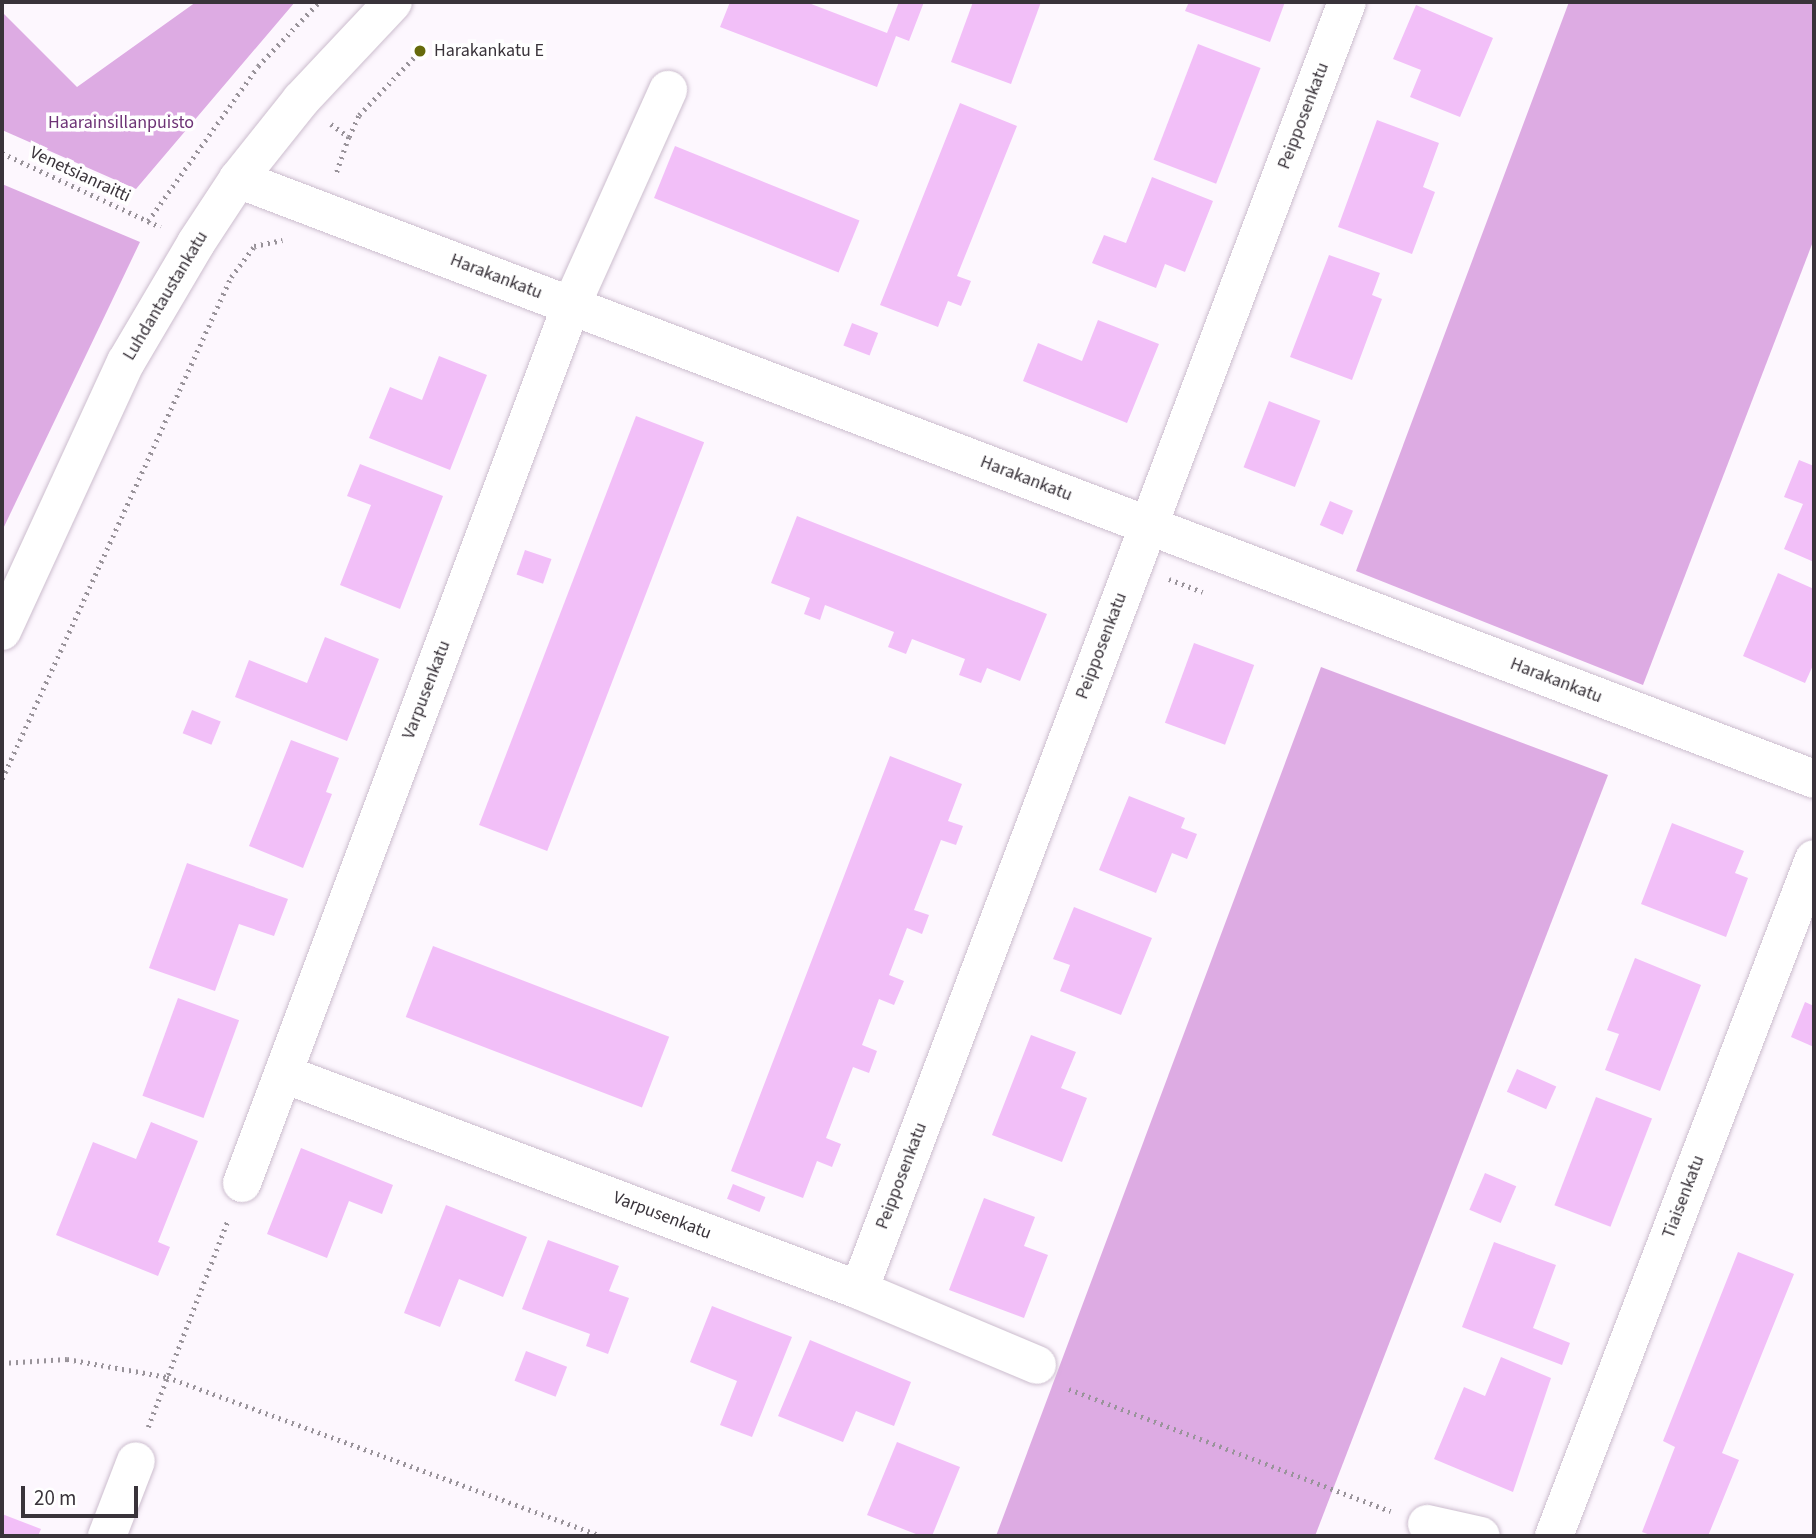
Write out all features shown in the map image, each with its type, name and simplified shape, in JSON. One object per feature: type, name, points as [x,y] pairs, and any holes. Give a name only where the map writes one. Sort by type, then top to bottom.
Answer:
[{"type":"street","name":"Luhdantaustankatu","points":[[2,631],[126,362],[238,179],[301,100],[393,2]]},
{"type":"street","name":"Peipposenkatu","points":[[859,1290],[1347,2]]},
{"type":"street","name":"Varpusenkatu","points":[[243,1183],[571,306],[668,90]]},
{"type":"street","name":"Harakankatu","points":[[238,179],[1814,779]]},
{"type":"street","name":"Tiaisenkatu","points":[[1554,1536],[1814,859]]},
{"type":"street","name":"Varpusenkatu","points":[[284,1074],[859,1290],[1037,1365]]},
{"type":"street","points":[[107,1536],[136,1461]]},
{"type":"street","points":[[1427,1524],[1481,1536]]},
{"type":"path","name":"Venetsianraitti","points":[[2,153],[148,221],[258,66],[319,2]]},
{"type":"path","points":[[349,137],[359,114],[420,51]]},
{"type":"path","points":[[2,779],[231,278]]},
{"type":"path","points":[[136,1461],[243,1183]]},
{"type":"path","points":[[2,1363],[67,1359],[167,1377],[602,1536]]},
{"type":"path","points":[[1037,1365],[1064,1387],[1427,1524]]},
{"type":"green space","name":"Haarainsillanpuisto","points":[[196,2],[295,2],[136,189],[2,130],[2,12],[77,87]]},
{"type":"green space","points":[[1569,2],[1814,2],[1814,239],[1643,685],[1356,571]]},
{"type":"green space","points":[[2,184],[140,242],[2,531]]},
{"type":"green space","points":[[1321,667],[1608,775],[1315,1536],[996,1536]]},
{"type":"building","points":[[730,2],[806,2],[887,33],[899,2],[924,2],[909,41],[896,36],[877,87],[720,27]]},
{"type":"building","points":[[973,2],[1041,2],[1011,84],[951,62]]},
{"type":"building","points":[[1189,2],[1285,2],[1270,42],[1185,11]]},
{"type":"building","points":[[1416,5],[1493,38],[1460,117],[1410,97],[1421,70],[1393,59]]},
{"type":"building","points":[[1198,44],[1261,68],[1216,184],[1154,160]]},
{"type":"building","points":[[960,103],[1017,126],[957,276],[971,281],[961,306],[948,301],[938,327],[880,305]]},
{"type":"building","points":[[1377,120],[1439,143],[1423,187],[1435,192],[1412,254],[1338,227]]},
{"type":"building","points":[[675,146],[860,221],[839,272],[654,198]]},
{"type":"building","points":[[1152,177],[1213,201],[1185,272],[1165,264],[1156,288],[1092,263],[1104,235],[1126,243]]},
{"type":"building","points":[[1329,255],[1380,273],[1372,295],[1382,299],[1352,380],[1290,357]]},
{"type":"building","points":[[1098,320],[1159,344],[1127,423],[1023,381],[1038,343],[1082,361]]},
{"type":"building","points":[[852,323],[878,333],[870,355],[843,345]]},
{"type":"building","points":[[439,356],[487,375],[450,470],[369,438],[390,387],[422,400]]},
{"type":"building","points":[[1269,401],[1320,421],[1295,487],[1244,467]]},
{"type":"building","points":[[636,416],[704,442],[547,851],[479,825]]},
{"type":"building","points":[[1799,460],[1814,466],[1814,562],[1784,549],[1803,504],[1784,497]]},
{"type":"building","points":[[360,464],[443,496],[400,609],[340,585],[371,505],[347,496]]},
{"type":"building","points":[[1330,501],[1353,511],[1343,535],[1320,525]]},
{"type":"building","points":[[797,516],[1047,614],[1020,681],[987,668],[981,683],[959,675],[965,659],[912,639],[906,654],[888,647],[894,632],[825,605],[820,620],[804,614],[810,598],[771,583]]},
{"type":"building","points":[[525,550],[551,559],[543,584],[517,575]]},
{"type":"building","points":[[1778,573],[1814,589],[1814,663],[1805,683],[1743,656]]},
{"type":"building","points":[[325,637],[379,659],[347,741],[235,697],[249,660],[307,683]]},
{"type":"building","points":[[1194,643],[1254,665],[1225,745],[1165,723]]},
{"type":"building","points":[[192,710],[221,722],[211,745],[183,733]]},
{"type":"building","points":[[291,740],[339,758],[326,792],[332,794],[303,868],[249,846]]},
{"type":"building","points":[[890,756],[962,784],[948,821],[963,826],[956,845],[941,840],[914,910],[929,915],[922,934],[907,928],[889,975],[904,981],[894,1005],[879,999],[862,1045],[877,1051],[869,1073],[853,1067],[826,1138],[841,1144],[832,1167],[817,1161],[803,1198],[731,1171]]},
{"type":"building","points":[[1129,796],[1185,818],[1181,828],[1197,834],[1187,859],[1172,853],[1156,893],[1099,870]]},
{"type":"building","points":[[1672,823],[1744,851],[1735,873],[1748,878],[1726,937],[1641,904]]},
{"type":"building","points":[[187,863],[288,899],[274,936],[239,924],[215,991],[149,968]]},
{"type":"building","points":[[1074,907],[1152,938],[1121,1015],[1060,991],[1070,965],[1053,959]]},
{"type":"building","points":[[433,946],[669,1037],[642,1108],[406,1017]]},
{"type":"building","points":[[1635,958],[1701,985],[1660,1091],[1605,1070],[1619,1034],[1607,1030]]},
{"type":"building","points":[[178,998],[239,1020],[204,1118],[142,1096]]},
{"type":"building","points":[[1805,1002],[1814,1006],[1814,1047],[1791,1037]]},
{"type":"building","points":[[1031,1035],[1076,1052],[1061,1088],[1087,1098],[1062,1162],[992,1135]]},
{"type":"building","points":[[1517,1069],[1556,1086],[1546,1109],[1507,1092]]},
{"type":"building","points":[[1596,1097],[1652,1119],[1610,1227],[1554,1205]]},
{"type":"building","points":[[151,1122],[198,1141],[158,1242],[170,1247],[158,1276],[56,1235],[93,1142],[136,1159]]},
{"type":"building","points":[[301,1148],[393,1185],[382,1214],[349,1201],[327,1258],[267,1234]]},
{"type":"building","points":[[1485,1173],[1516,1186],[1501,1223],[1469,1210]]},
{"type":"building","points":[[733,1184],[765,1197],[759,1212],[727,1199]]},
{"type":"building","points":[[984,1198],[1035,1217],[1024,1246],[1048,1255],[1024,1318],[949,1290]]},
{"type":"building","points":[[446,1205],[527,1237],[503,1297],[459,1279],[440,1327],[404,1313]]},
{"type":"building","points":[[548,1240],[619,1266],[609,1291],[629,1298],[608,1354],[586,1346],[590,1334],[522,1309]]},
{"type":"building","points":[[1494,1242],[1556,1265],[1533,1328],[1570,1343],[1562,1365],[1462,1327]]},
{"type":"building","points":[[1738,1252],[1794,1274],[1722,1453],[1739,1460],[1708,1536],[1653,1536],[1642,1532],[1675,1447],[1663,1441]]},
{"type":"building","points":[[712,1306],[792,1337],[752,1437],[720,1425],[737,1381],[690,1362]]},
{"type":"building","points":[[810,1340],[911,1382],[894,1426],[856,1411],[843,1442],[778,1416]]},
{"type":"building","points":[[526,1351],[567,1367],[556,1397],[515,1381]]},
{"type":"building","points":[[1501,1357],[1551,1378],[1513,1492],[1434,1459],[1464,1387],[1485,1396]]},
{"type":"building","points":[[897,1442],[960,1467],[932,1536],[921,1536],[867,1515]]},
{"type":"building","points":[[2,1514],[41,1529],[38,1536],[2,1536]]},
{"type":"place","name":"Harakankatu E","points":[[420,51]]}]
